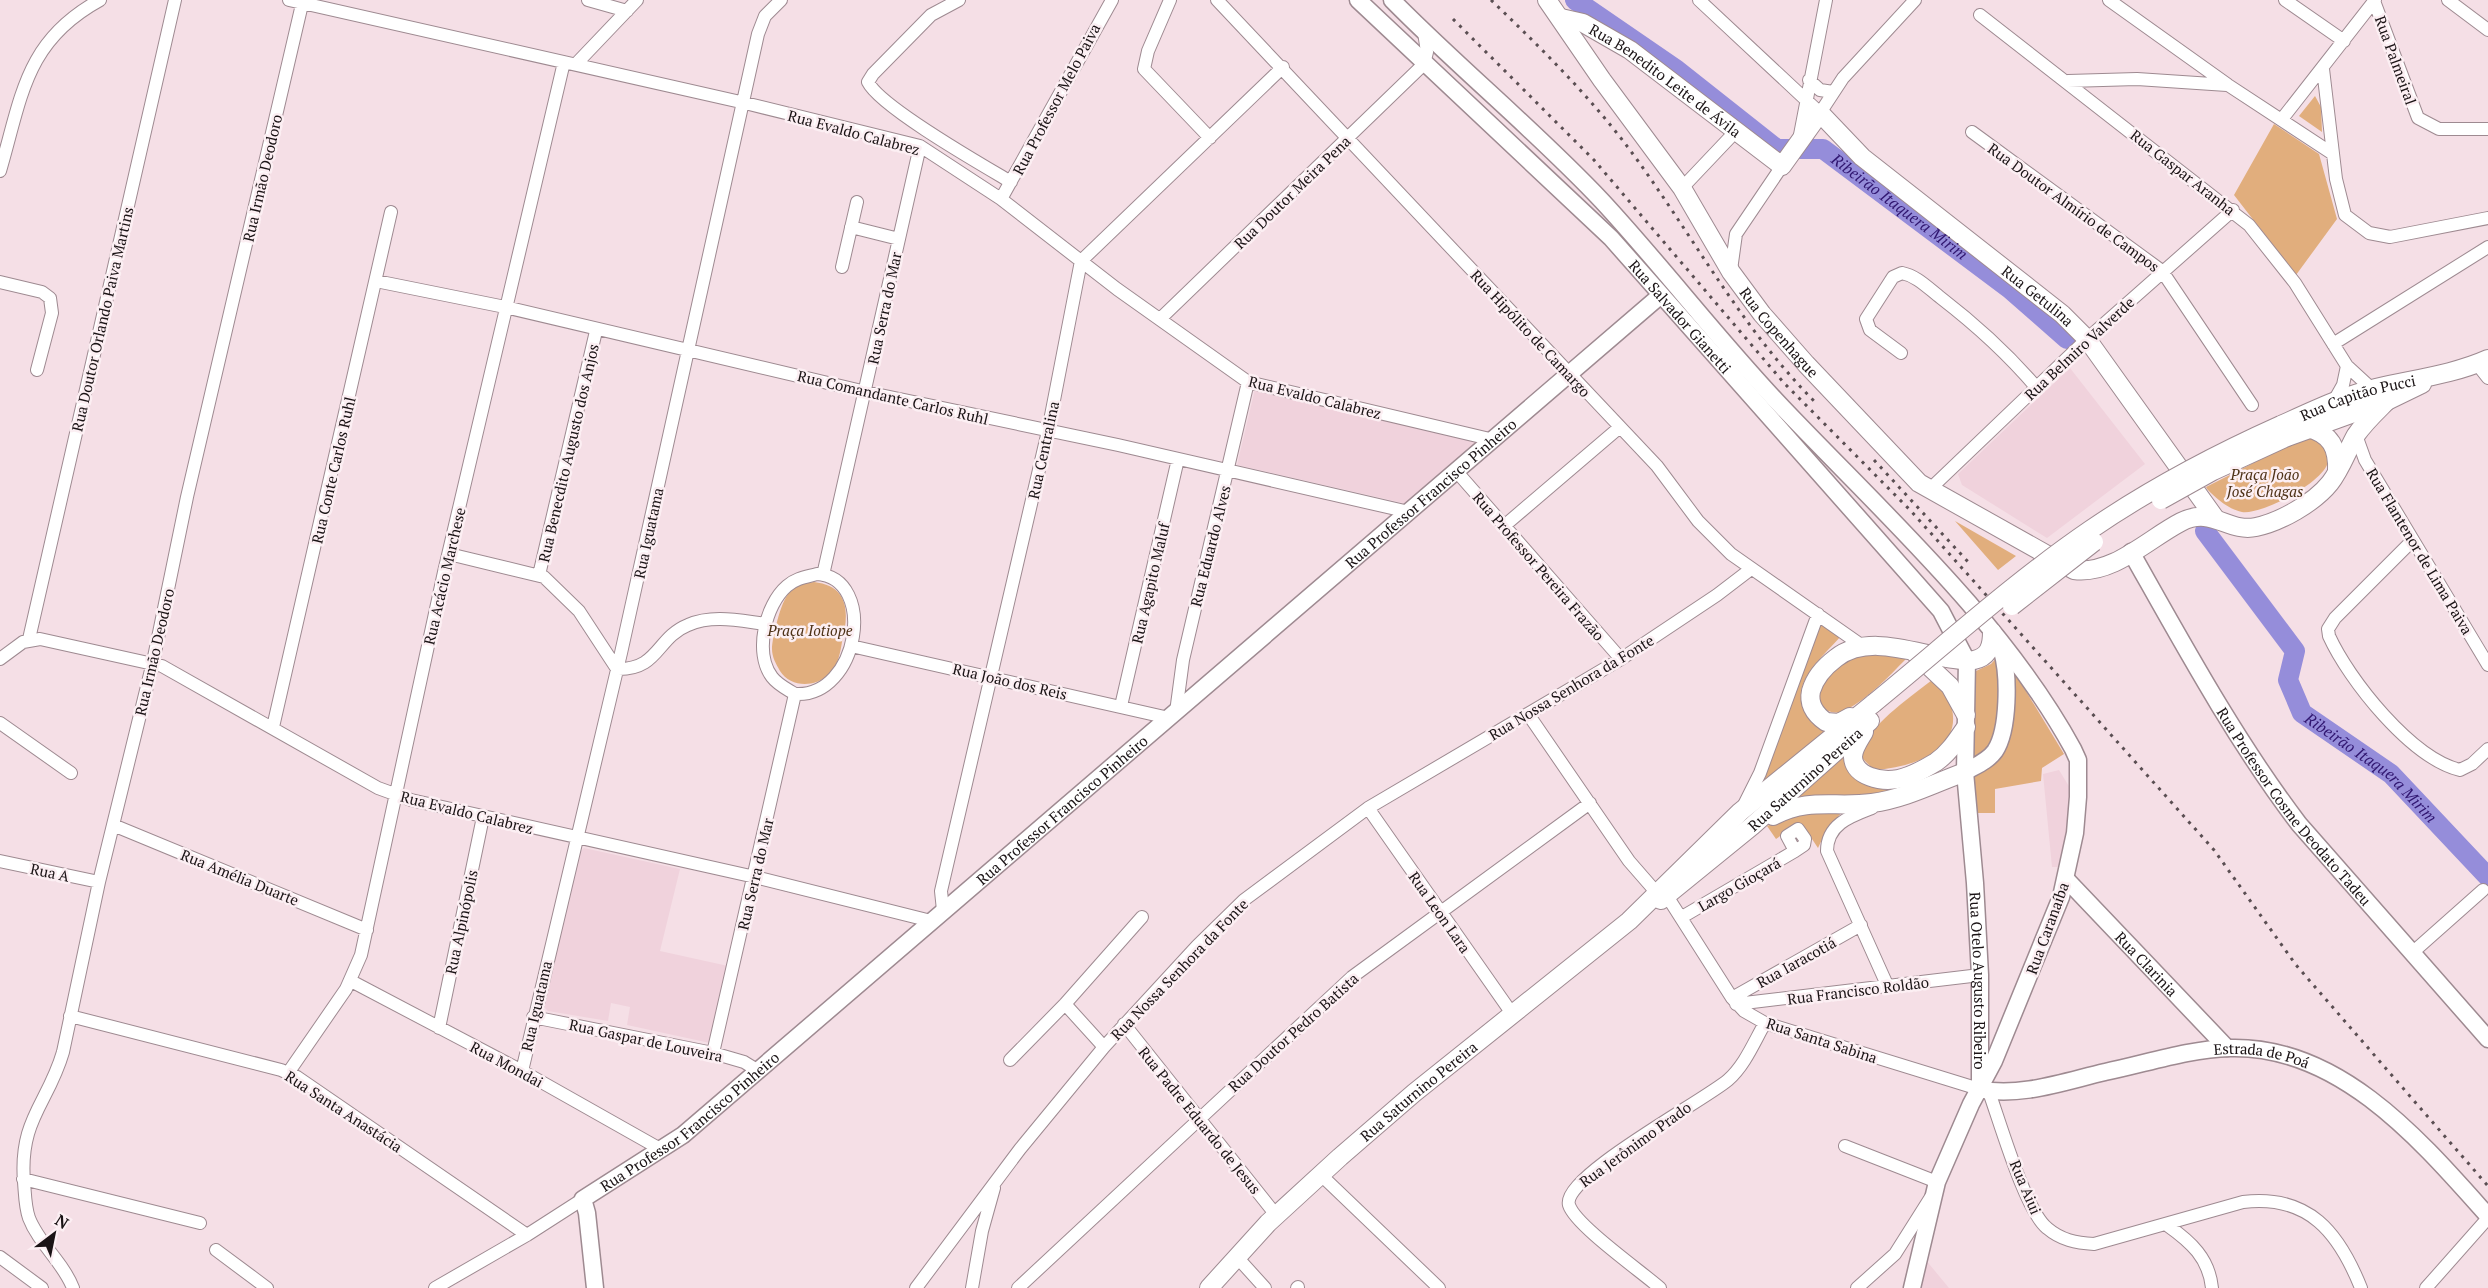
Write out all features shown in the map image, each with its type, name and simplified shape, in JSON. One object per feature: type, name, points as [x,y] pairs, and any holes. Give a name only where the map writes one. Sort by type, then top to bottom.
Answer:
[{"type":"main road","name":"Rua Salvador Gianetti","points":[[1358,0],[1611,238],[1923,589],[1941,611],[1968,661]]},
{"type":"main road","name":"Rua Salvador Gianetti","points":[[1392,0],[1555,153],[1602,201],[1739,361],[1872,498],[1995,635]]},
{"type":"main road","points":[[1547,0],[1561,18]]},
{"type":"main road","name":"Rua Benedito Leite de Ávila","points":[[1561,18],[1583,23],[1630,50],[1737,130],[1791,153]]},
{"type":"main road","name":"Rua Copenhague","points":[[1561,18],[1602,80],[1682,188],[1710,232],[1731,272],[1762,314],[1904,468],[1929,490],[2074,570],[2098,568],[2131,552]]},
{"type":"main road","points":[[1791,153],[1820,113]]},
{"type":"main road","name":"Rua Getulina","points":[[1820,113],[1862,157],[2062,314],[2086,339],[2215,518]]},
{"type":"main road","name":"Rua Professor Francisco Pinheiro","points":[[583,1199],[662,1150],[758,1070],[1661,295]]},
{"type":"main road","name":"Rua Capitão Pucci","points":[[2284,431],[2334,402],[2372,389],[2484,367]]},
{"type":"main road","name":"Rua Capitão Pucci","points":[[2387,401],[2437,376]]},
{"type":"main road","points":[[1995,635],[1987,654],[1968,661],[1914,652],[1862,645],[1847,650],[1820,673],[1810,694],[1811,704],[1820,718],[1834,724],[1874,710],[2033,572],[2090,530],[2191,468],[2284,431],[2308,428],[2387,401]]},
{"type":"main road","points":[[2183,521],[2206,516],[2246,529],[2269,524],[2318,494],[2337,472],[2356,435],[2387,401]]},
{"type":"main road","points":[[2308,428],[2326,436],[2334,445],[2337,472]]},
{"type":"main road","points":[[2131,552],[2183,521],[2198,504],[2199,496]]},
{"type":"main road","name":"Rua Professor Cosme Deodato Tadeu","points":[[2131,552],[2191,658],[2278,797],[2299,824],[2488,1038]]},
{"type":"main road","points":[[1752,826],[1795,805],[1859,804],[1894,798],[1965,772],[1990,756],[1999,743],[2008,675],[1995,635]]},
{"type":"main road","name":"Rua Caranaíba","points":[[1984,1090],[2066,879],[2075,833],[2078,760],[2061,728],[1995,635]]},
{"type":"main road","points":[[1874,710],[1856,745],[1853,757],[1858,768],[1867,776],[1882,780],[1900,779],[1935,763],[1946,753],[1966,721],[1938,672],[1914,652]]},
{"type":"main road","name":"Rua Otelo Augusto Ribeiro","points":[[1912,1288],[1935,1188],[1984,1090],[1980,975],[1965,772],[1968,661]]},
{"type":"main road","name":"Rua Saturnino Pereira","points":[[1662,894],[1740,812],[1874,710]]},
{"type":"main road","name":"Rua Saturnino Pereira","points":[[1209,1288],[1276,1215],[1414,1093],[1641,910],[1752,826],[1874,710]]},
{"type":"main road","name":"Rua Clarinia","points":[[2066,879],[2227,1048]]},
{"type":"main road","name":"Estrada de Poá","points":[[1984,1090],[2024,1089],[2227,1048],[2253,1049],[2286,1055],[2332,1076],[2366,1097],[2428,1149],[2488,1217]]},
{"type":"main road","points":[[583,1199],[587,1213],[595,1288]]},
{"type":"street","points":[[0,171],[25,83],[44,45],[69,20],[100,0]]},
{"type":"street","name":"Rua Doutor Orlando Paiva Martins","points":[[29,639],[175,0]]},
{"type":"street","name":"Rua Evaldo Calabrez","points":[[289,0],[302,1],[745,103],[920,146],[1001,199],[1081,261],[1248,382],[1494,440]]},
{"type":"street","points":[[588,0],[627,11]]},
{"type":"street","points":[[570,63],[636,0]]},
{"type":"street","name":"Rua Iguatama","points":[[522,1071],[575,838],[617,669],[745,103],[760,24],[769,10],[781,0]]},
{"type":"street","points":[[958,0],[932,15],[873,74],[868,82],[874,91],[923,127],[1011,182]]},
{"type":"street","name":"Rua Professor Melo Paiva","points":[[1001,199],[1112,0]]},
{"type":"street","points":[[1170,0],[1148,51],[1144,69],[1210,138]]},
{"type":"street","name":"Rua Hipólito de Camargo","points":[[1217,0],[1283,67],[1657,466],[1698,521],[1731,554],[1862,645]]},
{"type":"street","points":[[1699,0],[1820,113],[1833,92],[1915,0]]},
{"type":"street","points":[[2109,0],[2228,85],[2333,154]]},
{"type":"street","points":[[2285,0],[2344,41]]},
{"type":"street","points":[[2282,119],[2323,69],[2374,0]]},
{"type":"street","name":"Rua Palmeiral","points":[[2374,0],[2418,118],[2427,125],[2439,129],[2488,129]]},
{"type":"street","points":[[2448,0],[2488,30]]},
{"type":"street","name":"Rua Irmão Deodoro","points":[[73,1288],[62,1266],[38,1235],[28,1217],[23,1179],[23,1146],[29,1124],[59,1068],[99,882],[153,662],[187,497],[302,1]]},
{"type":"street","points":[[1731,272],[1737,234],[1791,153],[1809,80],[1824,1]]},
{"type":"street","name":"Rua Gaspar Aranha","points":[[1980,15],[2068,81],[2249,225],[2295,283],[2346,366],[2372,389]]},
{"type":"street","points":[[1424,32],[1426,52],[1424,64]]},
{"type":"street","name":"Rua Acácio Marchese","points":[[288,1073],[351,981],[361,955],[505,307],[570,63]]},
{"type":"street","name":"Rua Doutor Meira Pena","points":[[1160,319],[1424,64]]},
{"type":"street","points":[[1081,261],[1283,67]]},
{"type":"street","points":[[2323,69],[2333,154],[2345,215],[2369,233],[2390,237],[2488,218]]},
{"type":"street","points":[[2068,81],[2126,79],[2228,85]]},
{"type":"street","points":[[1809,80],[1820,90],[1833,92]]},
{"type":"street","points":[[1682,188],[1737,130]]},
{"type":"street","name":"Rua Doutor Almírio de Campos","points":[[1972,132],[2162,271],[2252,405]]},
{"type":"street","name":"Rua Serra do Mar","points":[[824,575],[920,146]]},
{"type":"street","points":[[842,267],[857,202]]},
{"type":"street","name":"Rua Belmiro Valverde","points":[[1929,490],[2086,339],[2233,210]]},
{"type":"street","name":"Rua Conte Carlos Ruhl","points":[[273,727],[391,212]]},
{"type":"street","points":[[851,227],[899,239]]},
{"type":"street","points":[[1710,232],[1720,237],[1737,234]]},
{"type":"street","points":[[2333,344],[2488,247]]},
{"type":"street","name":"Rua Centralina","points":[[937,915],[1048,431],[1081,261]]},
{"type":"street","points":[[1901,353],[1870,330],[1866,319],[1893,277],[1902,273],[1917,279],[1974,323],[2004,350],[2036,387]]},
{"type":"street","name":"Rua Comandante Carlos Ruhl","points":[[376,281],[505,307],[866,392],[1178,459],[1409,512]]},
{"type":"street","points":[[0,282],[42,292],[50,298],[52,313],[37,370]]},
{"type":"street","name":"Rua Benecdito Augusto dos Anjos","points":[[539,575],[596,330]]},
{"type":"street","points":[[2334,402],[2343,385],[2346,366]]},
{"type":"street","name":"Rua Eduardo Alves","points":[[1172,715],[1248,382]]},
{"type":"street","points":[[1504,526],[1620,427]]},
{"type":"street","name":"Rua Flantenor de Lima Paiva","points":[[2356,435],[2365,459],[2412,541],[2488,665]]},
{"type":"street","name":"Rua Agapito Maluf","points":[[1121,706],[1178,459]]},
{"type":"street","name":"Rua Professor Pereira Frazão","points":[[1457,472],[1621,659]]},
{"type":"street","points":[[2412,541],[2328,629],[2332,643],[2360,685],[2396,727],[2430,755],[2460,770],[2472,764],[2488,749]]},
{"type":"street","points":[[449,554],[539,575],[548,580],[571,601],[617,669],[645,665],[675,632],[702,620],[735,620],[766,624]]},
{"type":"street","name":"Rua Nossa Senhora da Fonte","points":[[916,1288],[996,1182],[1104,1047],[1244,900],[1368,808],[1621,659],[1717,595],[1751,569]]},
{"type":"street","points":[[824,575],[835,579],[850,601],[854,617],[851,646],[840,672],[829,683],[816,691],[795,694],[772,677],[764,660],[766,624],[774,602],[785,588],[801,578],[824,575]]},
{"type":"street","name":"Rua Saturnino Pereira","points":[[1740,812],[1760,773],[1818,614]]},
{"type":"street","points":[[0,659],[14,646],[29,639]]},
{"type":"street","name":"Rua Evaldo Calabrez","points":[[29,639],[153,662],[381,789],[396,795],[575,838],[937,915]]},
{"type":"street","name":"Rua João dos Reis","points":[[851,646],[1121,706],[1172,715]]},
{"type":"street","name":"Rua Serra do Mar","points":[[713,1053],[795,694]]},
{"type":"street","name":"Rua Santa Sabina","points":[[1528,714],[1629,861],[1682,917],[1734,1001],[1765,1023],[1984,1090]]},
{"type":"street","points":[[0,723],[71,773]]},
{"type":"street","points":[[1888,987],[1827,851],[1827,840],[1838,825],[1894,798]]},
{"type":"street","name":"Rua Doutor Pedro Batista","points":[[1018,1288],[1352,977],[1590,803]]},
{"type":"street","name":"Rua Leon Lara","points":[[1368,808],[1513,1015]]},
{"type":"street","name":"Rua Alpinópolis","points":[[439,1028],[483,817]]},
{"type":"street","name":"Rua Amélia Duarte","points":[[113,825],[367,930]]},
{"type":"street","name":"Largo Gioçará","points":[[1682,917],[1795,851]]},
{"type":"street","name":"Rua A","points":[[0,861],[99,882]]},
{"type":"street","points":[[2412,953],[2483,890]]},
{"type":"street","points":[[1010,1060],[1065,1004],[1142,917]]},
{"type":"street","name":"Rua Iaracotiá","points":[[1734,1001],[1861,925]]},
{"type":"street","name":"Rua Francisco Roldão","points":[[1734,1001],[1888,987],[1980,975]]},
{"type":"street","name":"Rua Mondai","points":[[351,981],[522,1071],[662,1150]]},
{"type":"street","points":[[1065,1004],[1104,1047]]},
{"type":"street","name":"Rua Santa Anastácia","points":[[70,1016],[288,1073],[527,1235]]},
{"type":"street","name":"Rua Gaspar de Louveira","points":[[533,1017],[713,1053],[744,1062],[758,1070]]},
{"type":"street","name":"Rua Jerônimo Prado","points":[[1660,1288],[1586,1228],[1568,1204],[1569,1197],[1585,1177],[1727,1081],[1743,1062],[1765,1023]]},
{"type":"street","name":"Rua Padre Eduardo de Jesus","points":[[1124,1024],[1276,1215]]},
{"type":"street","name":"Rua Aiui","points":[[1984,1090],[2032,1209],[2045,1227],[2061,1238],[2094,1244],[2243,1202],[2262,1200],[2304,1212],[2340,1243],[2361,1288]]},
{"type":"street","points":[[1845,1146],[1935,1188],[1895,1254],[1857,1288]]},
{"type":"street","points":[[1321,1174],[1440,1288]]},
{"type":"street","points":[[23,1179],[200,1223]]},
{"type":"street","points":[[972,1288],[982,1231],[996,1182]]},
{"type":"street","name":"Rua Professor Francisco Pinheiro","points":[[435,1288],[527,1235],[583,1199]]},
{"type":"street","points":[[2426,1288],[2488,1217]]},
{"type":"street","points":[[2167,1225],[2199,1252],[2208,1269],[2212,1288]]},
{"type":"street","points":[[216,1250],[267,1288]]},
{"type":"street","points":[[1895,1254],[1906,1251],[1919,1257]]},
{"type":"street","points":[[1236,1256],[1265,1288]]},
{"type":"street","points":[[0,1257],[42,1288]]},
{"type":"shaded area","points":[[2070,368],[2145,464],[2047,538],[1962,485],[1958,474]]},
{"type":"shaded area","points":[[1255,389],[1477,442],[1407,504],[1237,465]]},
{"type":"shaded area","points":[[2059,770],[2070,788],[2067,836],[2062,867],[2052,867],[2043,774]]},
{"type":"shaded area","points":[[584,848],[680,869],[660,951],[728,966],[710,1043],[627,1025],[630,1007],[611,1003],[608,1021],[548,1011],[543,1006],[580,852]]},
{"type":"shaded area","points":[[1925,1259],[1949,1288],[1918,1288]]},
{"type":"green space","points":[[2315,96],[2321,107],[2322,132],[2299,116]]},
{"type":"green space","points":[[2274,124],[2319,154],[2337,219],[2296,275],[2234,195]]},
{"type":"green space","name":"Praça João José Chagas","points":[[2305,437],[2320,440],[2328,462],[2316,479],[2291,496],[2251,512],[2242,512],[2227,506],[2207,489],[2206,487]]},
{"type":"green space","points":[[1955,521],[2016,556],[1998,570]]},
{"type":"green space","name":"Praça Iotiope","points":[[814,582],[835,589],[841,595],[846,621],[834,668],[828,675],[816,682],[802,684],[790,680],[780,671],[773,655],[772,644],[777,620],[786,597],[797,587]]},
{"type":"green space","points":[[1819,623],[1840,637],[1809,673],[1803,684],[1802,705],[1809,716],[1829,728],[1758,790]]},
{"type":"green space","points":[[1867,652],[1906,659],[1863,700],[1841,712],[1824,709],[1817,701],[1816,695],[1821,682],[1844,659]]},
{"type":"green space","points":[[1998,656],[2001,687],[1998,725],[1988,749],[1971,762],[1976,671],[1991,664]]},
{"type":"green space","points":[[2015,673],[2064,754],[2042,768],[2041,781],[1995,789],[1995,813],[1973,813],[1969,779],[1983,770],[2011,693]]},
{"type":"green space","points":[[1936,677],[1948,698],[1953,716],[1951,731],[1943,744],[1931,754],[1914,762],[1874,770],[1863,759],[1860,748],[1885,718]]},
{"type":"green space","points":[[1841,754],[1854,776],[1866,784],[1891,791],[1783,805]]},
{"type":"green space","points":[[1842,812],[1826,831],[1818,848],[1802,824],[1797,824],[1776,839],[1767,826],[1797,813]]},
{"type":"waterway","name":"Ribeirão Itaquera Mirim","points":[[1575,0],[1677,70],[1777,149],[1823,149],[2010,289],[2067,339]]},
{"type":"waterway","name":"Ribeirão Itaquera Mirim","points":[[2205,531],[2295,651],[2288,680],[2302,713],[2391,774],[2488,877]]},
{"type":"railway","points":[[1491,0],[1568,77],[1622,139],[1722,286],[1766,346],[1816,403]]},
{"type":"railway","points":[[1453,19],[1594,160],[1784,383],[1911,511],[2214,850],[2296,965],[2488,1186]]},
{"type":"railway","points":[[1874,460],[1971,565]]}]
